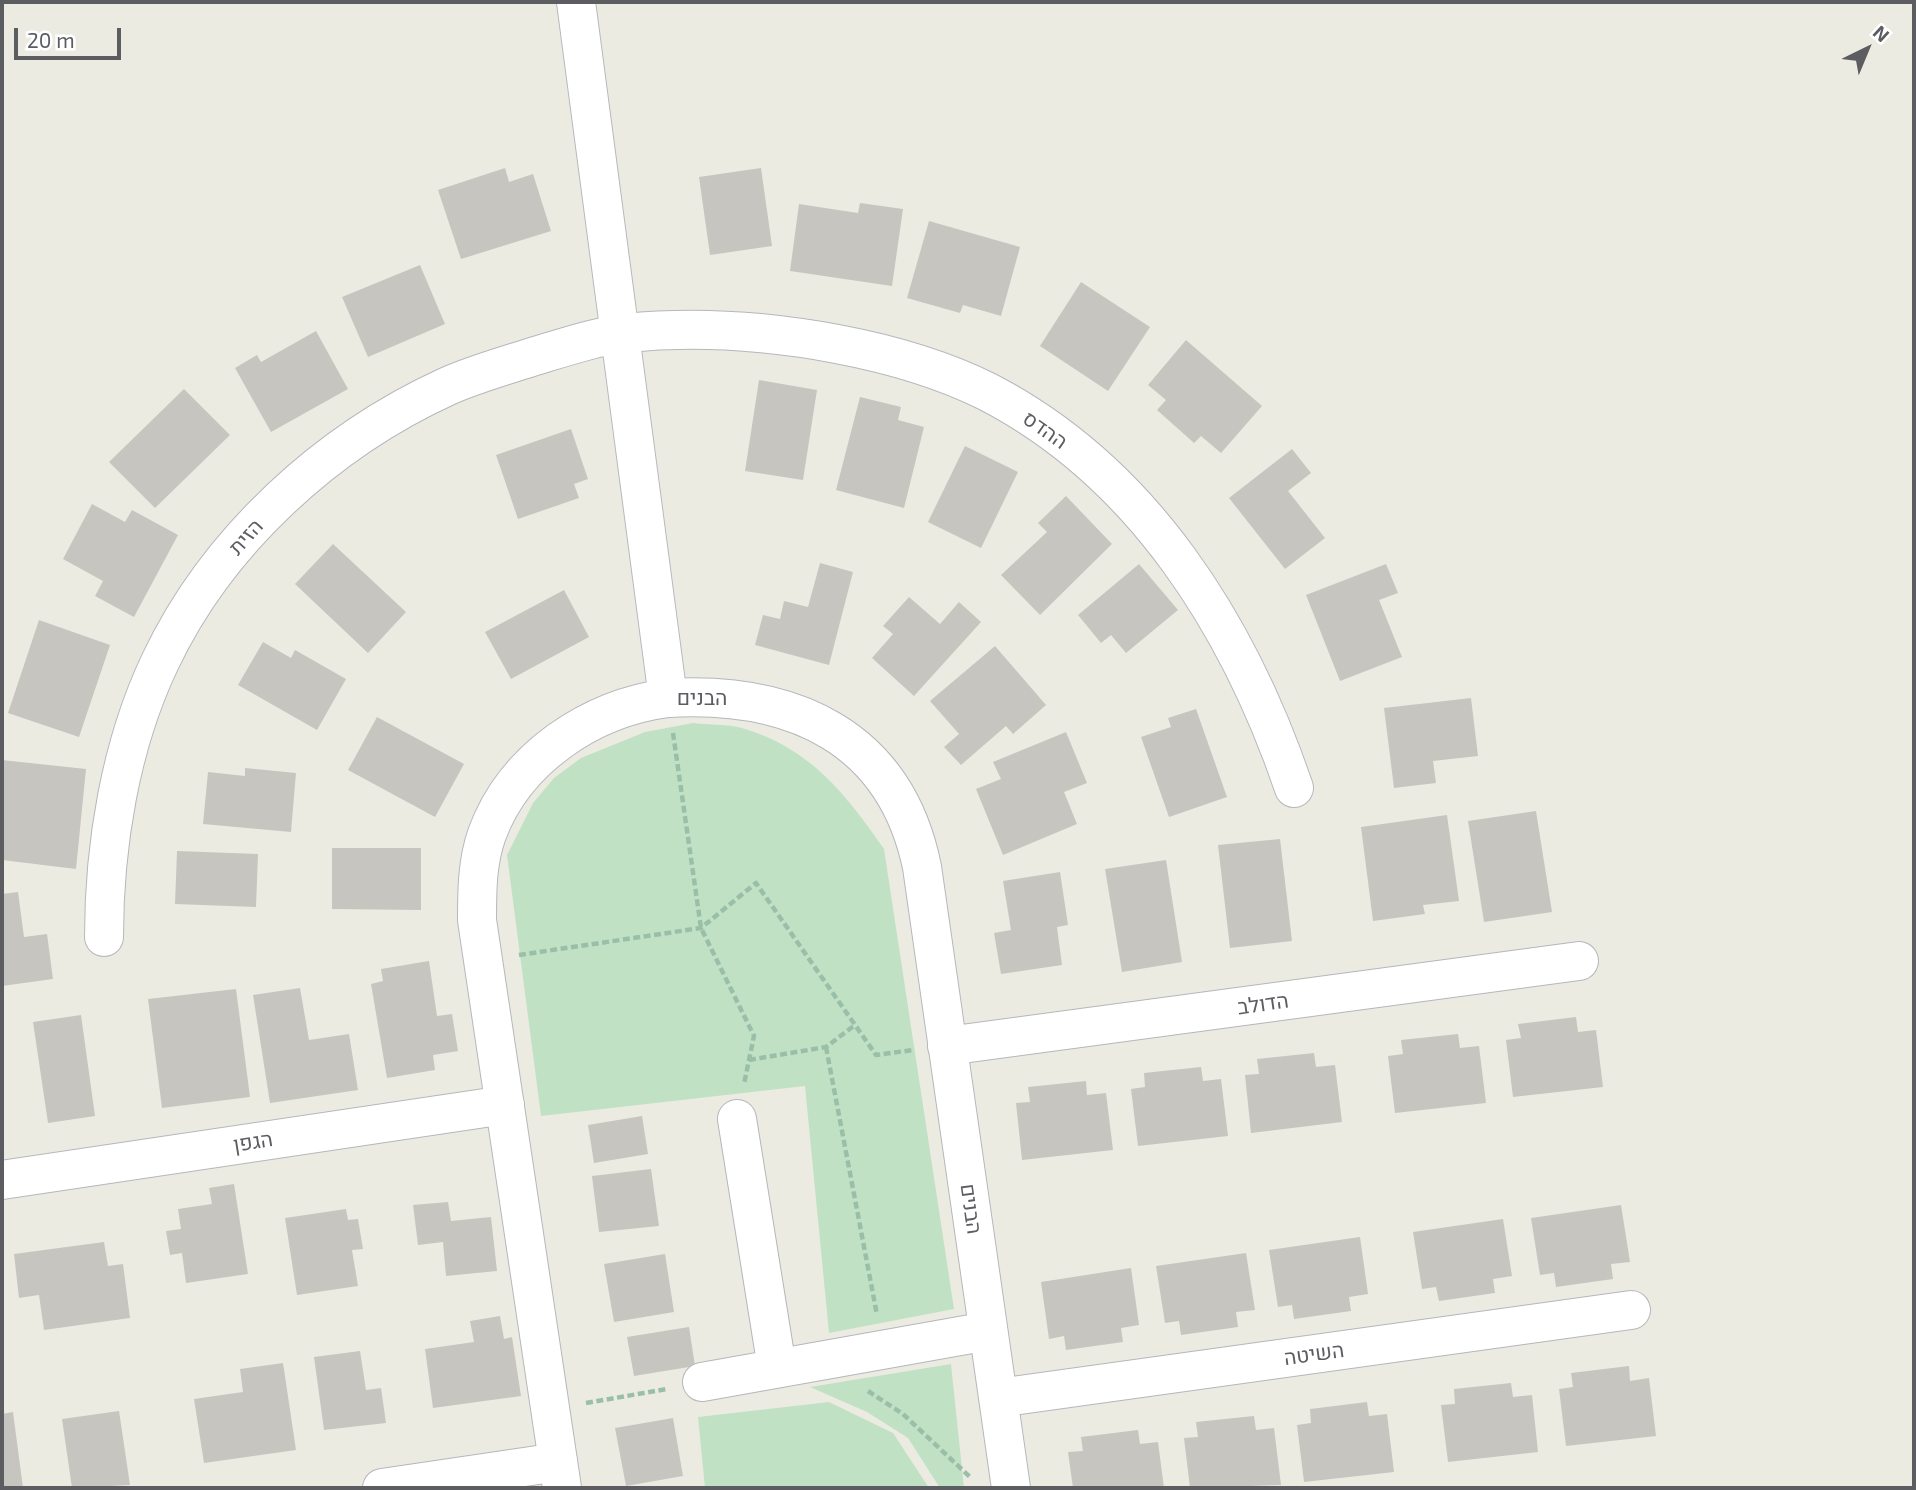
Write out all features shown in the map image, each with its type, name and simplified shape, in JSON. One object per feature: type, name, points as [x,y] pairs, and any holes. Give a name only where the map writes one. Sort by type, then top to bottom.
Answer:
[{"type":"street","points":[[576,2],[668,698]]},
{"type":"street","name":"ההדס","points":[[621,334],[691,329],[756,331],[877,351],[933,368],[990,393],[1037,423],[1087,460],[1138,508],[1189,572],[1242,658],[1272,723],[1294,788]]},
{"type":"street","name":"הזית","points":[[104,937],[104,882],[111,835],[142,706],[160,661],[191,608],[228,557],[310,471],[406,409],[449,386],[496,369],[564,347],[621,334]]},
{"type":"street","name":"הבנים","points":[[560,1475],[477,920],[480,863],[487,834],[515,784],[537,758],[583,726],[638,702],[708,695],[750,699],[787,710],[820,724],[854,746],[886,778],[917,841],[1011,1488]]},
{"type":"street","name":"הדולב","points":[[947,1046],[1579,961]]},
{"type":"street","name":"הגפן","points":[[2,1180],[505,1105]]},
{"type":"street","points":[[737,1119],[777,1368]]},
{"type":"street","name":"השיטה","points":[[998,1398],[1631,1310]]},
{"type":"street","points":[[702,1382],[988,1331]]},
{"type":"street","points":[[382,1488],[560,1475]]},
{"type":"path","points":[[668,698],[701,928],[754,1036],[737,1119]]},
{"type":"path","points":[[483,961],[701,928],[756,883],[876,1055],[947,1046]]},
{"type":"path","points":[[749,1060],[826,1047],[855,1025]]},
{"type":"path","points":[[826,1047],[883,1350]]},
{"type":"path","points":[[550,1409],[702,1382]]},
{"type":"path","points":[[864,1388],[902,1414],[974,1480]]},
{"type":"green space","points":[[693,723],[742,728],[787,747],[824,775],[884,849],[954,1309],[829,1333],[805,1086],[541,1116],[507,855],[533,803],[554,778],[581,758],[645,732]]},
{"type":"green space","points":[[951,1364],[964,1488],[940,1488],[908,1438],[867,1412],[810,1387]]},
{"type":"green space","points":[[829,1402],[893,1433],[929,1488],[705,1488],[698,1417]]},
{"type":"building","points":[[505,168],[509,182],[533,174],[551,231],[461,259],[438,190]]},
{"type":"building","points":[[761,168],[772,246],[710,255],[699,177]]},
{"type":"building","points":[[860,203],[903,209],[892,286],[790,271],[799,204],[858,213]]},
{"type":"building","points":[[929,221],[1020,247],[1001,316],[963,305],[960,313],[907,298]]},
{"type":"building","points":[[420,265],[445,324],[368,357],[342,297]]},
{"type":"building","points":[[1081,282],[1150,327],[1108,391],[1040,346]]},
{"type":"building","points":[[316,331],[348,389],[271,432],[235,368],[257,355],[261,362]]},
{"type":"building","points":[[1186,340],[1262,406],[1221,453],[1201,436],[1194,443],[1157,410],[1166,400],[1148,385]]},
{"type":"building","points":[[759,380],[817,390],[803,480],[745,471]]},
{"type":"building","points":[[184,389],[230,435],[155,508],[109,462]]},
{"type":"building","points":[[860,397],[901,407],[898,420],[924,427],[904,508],[836,490]]},
{"type":"building","points":[[571,429],[588,479],[574,484],[579,498],[518,519],[496,455]]},
{"type":"building","points":[[965,446],[1018,472],[981,548],[928,522]]},
{"type":"building","points":[[1292,449],[1311,473],[1288,491],[1325,538],[1285,569],[1229,498]]},
{"type":"building","points":[[1066,496],[1112,544],[1040,615],[1001,575],[1047,532],[1038,523]]},
{"type":"building","points":[[92,504],[125,522],[132,510],[178,535],[134,617],[95,596],[103,581],[63,559]]},
{"type":"building","points":[[333,544],[406,612],[368,653],[295,584]]},
{"type":"building","points":[[820,563],[853,572],[829,665],[755,645],[763,615],[780,619],[784,601],[808,607]]},
{"type":"building","points":[[1139,564],[1178,610],[1126,653],[1111,635],[1101,643],[1078,615]]},
{"type":"building","points":[[1386,564],[1398,593],[1379,600],[1402,657],[1340,681],[1306,595]]},
{"type":"building","points":[[564,590],[589,637],[511,679],[485,632]]},
{"type":"building","points":[[909,597],[940,624],[959,602],[981,622],[914,696],[872,658],[893,634],[883,626]]},
{"type":"building","points":[[39,620],[110,645],[79,737],[8,713]]},
{"type":"building","points":[[263,642],[291,658],[295,650],[346,679],[317,730],[238,685]]},
{"type":"building","points":[[995,646],[1046,705],[1013,734],[1006,726],[961,765],[944,747],[959,734],[930,701]]},
{"type":"building","points":[[1471,698],[1478,756],[1433,761],[1436,783],[1394,788],[1384,708]]},
{"type":"building","points":[[1196,709],[1227,797],[1169,817],[1141,737],[1171,727],[1168,718]]},
{"type":"building","points":[[377,717],[464,764],[435,817],[348,770]]},
{"type":"building","points":[[1066,732],[1087,783],[1064,792],[1077,824],[1003,855],[976,789],[1001,779],[993,762]]},
{"type":"building","points":[[2,760],[86,769],[76,869],[2,860]]},
{"type":"building","points":[[245,768],[296,773],[291,832],[203,824],[208,772],[245,776]]},
{"type":"building","points":[[1536,811],[1552,912],[1484,922],[1468,821]]},
{"type":"building","points":[[1447,815],[1459,901],[1423,905],[1425,914],[1373,921],[1361,827]]},
{"type":"building","points":[[1280,839],[1292,941],[1230,948],[1218,845]]},
{"type":"building","points":[[332,848],[421,848],[421,910],[332,909]]},
{"type":"building","points":[[177,851],[258,854],[256,907],[175,904]]},
{"type":"building","points":[[1166,860],[1182,962],[1122,972],[1105,869]]},
{"type":"building","points":[[1060,872],[1068,925],[1057,927],[1062,965],[1001,974],[994,933],[1011,930],[1003,881]]},
{"type":"building","points":[[18,892],[24,937],[47,934],[53,979],[2,986],[2,894]]},
{"type":"building","points":[[429,961],[437,1016],[452,1014],[458,1051],[433,1055],[435,1070],[387,1078],[371,984],[383,981],[381,969]]},
{"type":"building","points":[[300,988],[309,1040],[349,1034],[358,1090],[270,1103],[253,995]]},
{"type":"building","points":[[236,989],[250,1097],[162,1108],[148,999]]},
{"type":"building","points":[[81,1015],[95,1116],[48,1123],[33,1022]]},
{"type":"building","points":[[1576,1017],[1578,1032],[1596,1030],[1603,1087],[1513,1097],[1506,1040],[1521,1038],[1518,1024]]},
{"type":"building","points":[[1458,1034],[1460,1048],[1479,1046],[1486,1103],[1395,1113],[1388,1056],[1403,1054],[1401,1040]]},
{"type":"building","points":[[1314,1053],[1316,1067],[1335,1065],[1342,1122],[1251,1133],[1245,1075],[1259,1074],[1257,1059]]},
{"type":"building","points":[[1201,1067],[1203,1081],[1221,1079],[1228,1136],[1138,1146],[1131,1089],[1145,1087],[1144,1073]]},
{"type":"building","points":[[1086,1081],[1087,1095],[1106,1093],[1113,1150],[1022,1160],[1016,1103],[1030,1102],[1028,1087]]},
{"type":"building","points":[[642,1116],[648,1154],[594,1163],[588,1125]]},
{"type":"building","points":[[651,1169],[659,1226],[599,1232],[592,1176]]},
{"type":"building","points":[[234,1184],[248,1274],[186,1283],[182,1253],[170,1255],[166,1231],[181,1229],[178,1209],[212,1204],[209,1188]]},
{"type":"building","points":[[448,1202],[451,1221],[491,1217],[497,1271],[446,1276],[443,1242],[418,1245],[413,1205]]},
{"type":"building","points":[[1621,1205],[1630,1262],[1611,1264],[1613,1279],[1556,1287],[1554,1273],[1540,1275],[1531,1218]]},
{"type":"building","points":[[346,1209],[348,1220],[358,1219],[363,1249],[352,1250],[358,1286],[297,1295],[285,1218]]},
{"type":"building","points":[[1503,1219],[1512,1276],[1493,1279],[1495,1293],[1439,1301],[1436,1287],[1422,1289],[1413,1232]]},
{"type":"building","points":[[1360,1237],[1368,1294],[1349,1297],[1351,1311],[1294,1319],[1292,1305],[1278,1307],[1269,1250]]},
{"type":"building","points":[[104,1242],[108,1266],[123,1264],[130,1318],[44,1330],[39,1295],[19,1298],[14,1254]]},
{"type":"building","points":[[1246,1253],[1255,1310],[1236,1312],[1238,1327],[1181,1335],[1179,1321],[1165,1323],[1156,1266]]},
{"type":"building","points":[[665,1254],[674,1312],[614,1322],[604,1264]]},
{"type":"building","points":[[1131,1268],[1139,1325],[1121,1328],[1123,1342],[1066,1350],[1064,1336],[1049,1339],[1041,1282]]},
{"type":"building","points":[[500,1316],[504,1339],[512,1337],[521,1396],[433,1408],[425,1349],[474,1342],[470,1321]]},
{"type":"building","points":[[689,1327],[695,1366],[634,1376],[627,1337]]},
{"type":"building","points":[[360,1351],[366,1390],[381,1388],[386,1423],[324,1430],[314,1357]]},
{"type":"building","points":[[283,1363],[296,1450],[204,1463],[194,1399],[243,1392],[240,1369]]},
{"type":"building","points":[[1629,1366],[1630,1381],[1649,1378],[1656,1436],[1566,1446],[1559,1389],[1573,1387],[1571,1373]]},
{"type":"building","points":[[1511,1383],[1513,1397],[1532,1395],[1538,1452],[1448,1462],[1441,1405],[1455,1404],[1454,1389]]},
{"type":"building","points":[[1367,1402],[1369,1416],[1387,1414],[1394,1472],[1304,1482],[1297,1425],[1311,1423],[1310,1409]]},
{"type":"building","points":[[119,1411],[130,1485],[72,1488],[62,1419]]},
{"type":"building","points":[[13,1412],[23,1488],[2,1488],[2,1414]]},
{"type":"building","points":[[1254,1416],[1256,1430],[1274,1428],[1281,1485],[1190,1488],[1184,1438],[1198,1437],[1196,1422]]},
{"type":"building","points":[[673,1418],[683,1476],[626,1486],[615,1428]]},
{"type":"building","points":[[1138,1430],[1140,1444],[1158,1442],[1164,1488],[1073,1488],[1068,1452],[1083,1451],[1081,1437]]}]
